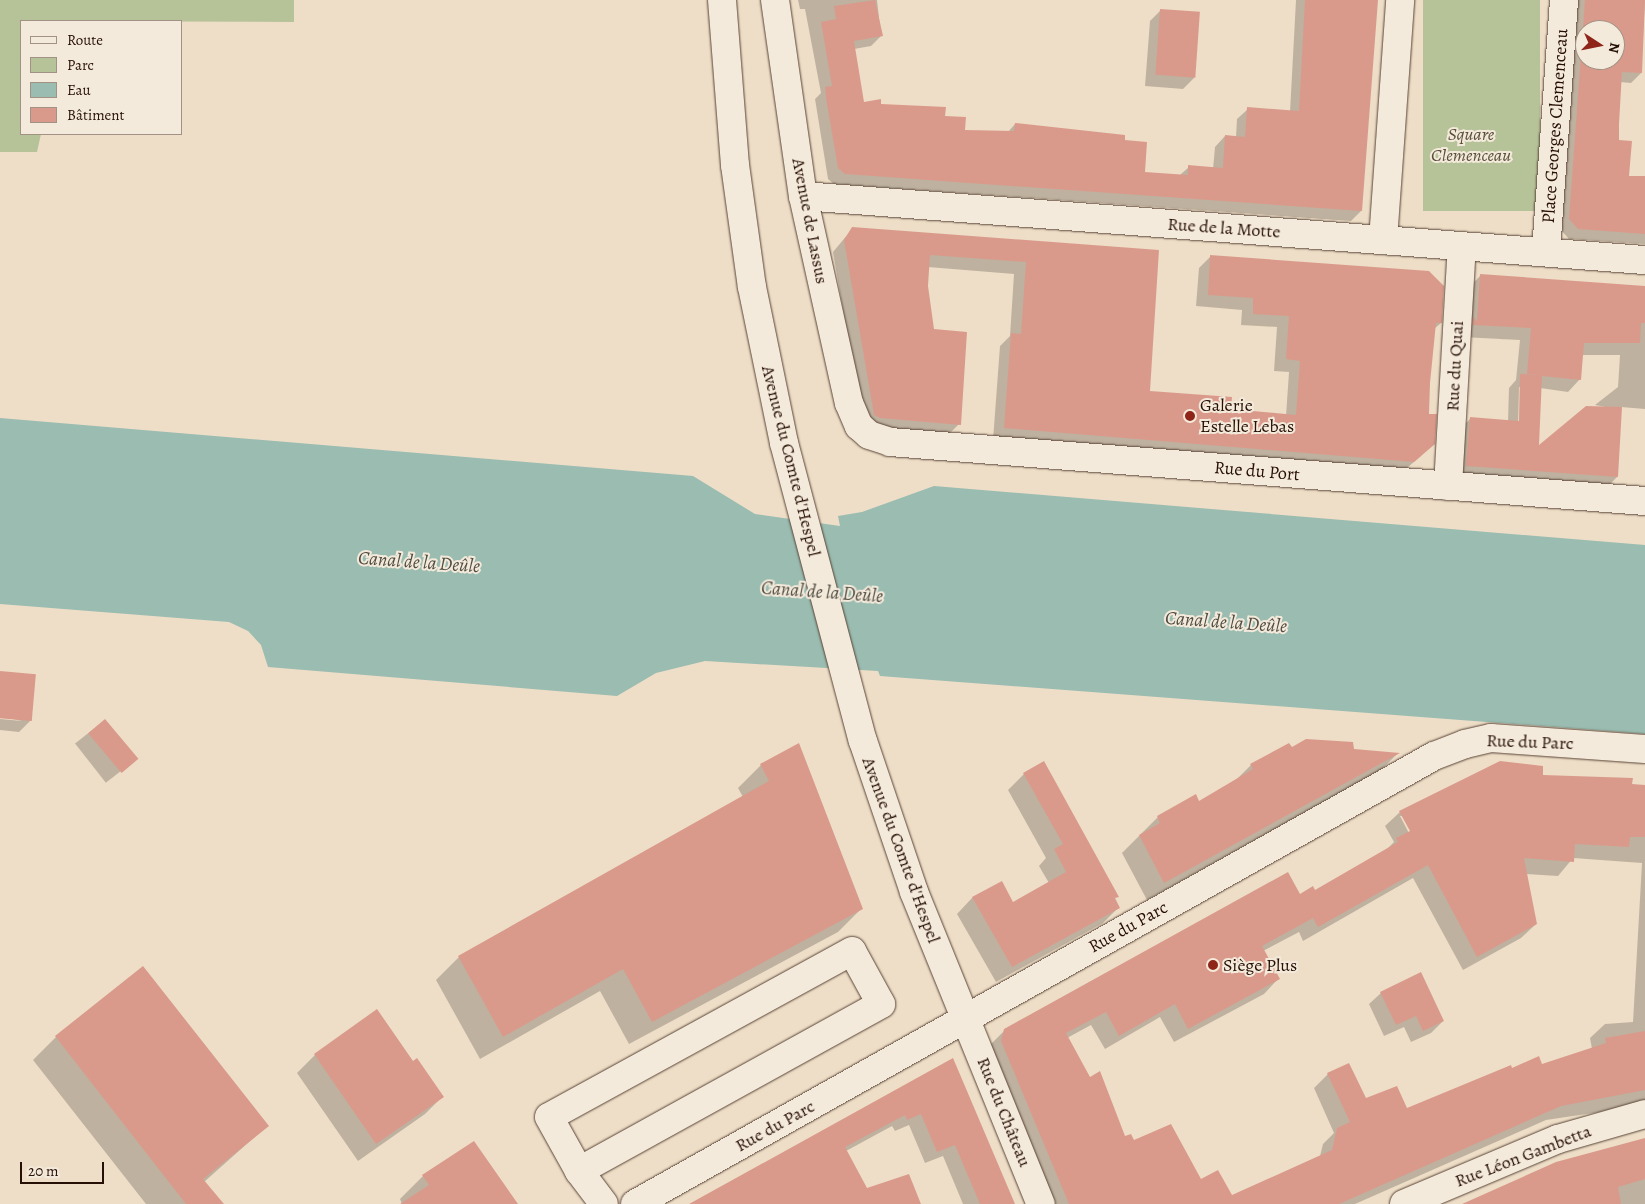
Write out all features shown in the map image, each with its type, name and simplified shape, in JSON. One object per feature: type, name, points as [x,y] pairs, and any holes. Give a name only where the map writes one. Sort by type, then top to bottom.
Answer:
[{"type":"street","name":"Avenue du Comte d'Hespel","points":[[722,0],[743,224],[784,443],[863,741],[893,836],[965,1020]]},
{"type":"street","name":"Avenue de Lassus","points":[[774,0],[803,196],[849,403],[859,426],[869,435]]},
{"type":"street","points":[[1383,240],[1400,0]]},
{"type":"street","name":"Place Georges Clemenceau","points":[[1546,252],[1564,0]]},
{"type":"street","name":"Rue de la Motte","points":[[803,196],[1645,260]]},
{"type":"street","name":"Rue du Quai","points":[[1448,486],[1462,246]]},
{"type":"street","name":"Rue du Port","points":[[869,435],[890,442],[1645,501]]},
{"type":"street","name":"Rue du Parc","points":[[635,1204],[965,1020],[1128,926],[1450,749],[1476,741],[1506,738],[1645,749]]},
{"type":"street","points":[[579,1171],[881,1004],[852,951],[549,1117],[579,1171],[604,1204]]},
{"type":"street","name":"Rue du Château","points":[[965,1020],[1041,1204]]},
{"type":"street","name":"Rue Léon Gambetta","points":[[1404,1204],[1558,1139],[1645,1114]]},
{"type":"green space","points":[[0,0],[294,0],[294,22],[20,20],[20,135],[41,135],[37,152],[0,152]]},
{"type":"green space","name":"Square Clemenceau","points":[[1423,0],[1540,0],[1540,211],[1423,211]]},
{"type":"water","name":"Canal de la Deûle","points":[[0,418],[693,476],[755,514],[840,526],[838,516],[862,512],[934,486],[1645,545],[1645,734],[880,676],[878,671],[705,661],[656,673],[617,696],[268,667],[261,645],[248,631],[229,622],[0,604]]},
{"type":"building","points":[[875,0],[883,36],[854,41],[864,102],[881,99],[881,104],[946,107],[945,116],[966,117],[965,130],[1014,131],[1015,123],[1125,135],[1125,140],[1147,142],[1145,172],[1188,175],[1188,165],[1223,168],[1225,135],[1245,137],[1247,107],[1299,111],[1305,0],[1378,0],[1362,211],[845,174],[838,168],[826,98],[825,87],[832,86],[821,22],[836,19],[834,6]]},
{"type":"building","points":[[1585,0],[1645,0],[1642,73],[1622,72],[1619,140],[1632,141],[1629,176],[1645,176],[1645,234],[1578,229],[1569,219],[1580,70],[1625,70],[1625,20],[1584,20]]},
{"type":"building","points":[[1160,9],[1200,12],[1195,78],[1155,75]]},
{"type":"building","points":[[852,227],[1159,250],[1150,391],[1232,397],[1231,409],[1296,415],[1300,361],[1286,359],[1289,316],[1253,314],[1253,298],[1208,295],[1210,255],[1429,271],[1444,286],[1442,323],[1436,323],[1430,383],[1429,414],[1437,414],[1435,444],[1414,462],[1004,428],[1011,333],[1021,334],[1026,262],[930,255],[928,286],[934,329],[967,332],[961,425],[880,418],[874,415],[844,240]]},
{"type":"building","points":[[1480,274],[1645,286],[1645,323],[1641,323],[1640,343],[1584,343],[1581,380],[1542,376],[1539,445],[1586,406],[1622,407],[1618,477],[1466,466],[1470,417],[1519,421],[1520,374],[1539,375],[1527,374],[1531,328],[1473,325],[1473,317],[1477,321]]},
{"type":"building","points":[[0,671],[36,674],[32,721],[0,718]]},
{"type":"building","points":[[105,719],[138,759],[122,773],[88,733]]},
{"type":"building","points":[[1306,739],[1353,742],[1354,749],[1400,753],[1164,883],[1139,835],[1160,823],[1157,816],[1196,794],[1199,801],[1253,769],[1250,764],[1289,743],[1292,747]]},
{"type":"building","points":[[799,743],[863,909],[652,1022],[623,969],[503,1037],[458,956],[769,781],[760,764]]},
{"type":"building","points":[[1044,761],[1119,897],[1115,898],[1120,908],[1012,967],[972,897],[1002,881],[1013,902],[1066,872],[1054,849],[1063,844],[1023,773]]},
{"type":"building","points":[[1500,761],[1543,766],[1543,775],[1633,778],[1632,784],[1645,785],[1645,837],[1630,837],[1629,847],[1575,844],[1574,862],[1524,858],[1537,924],[1477,957],[1428,865],[1318,927],[1313,918],[1262,946],[1280,979],[1188,1029],[1175,1004],[1119,1036],[1106,1012],[1066,1033],[1090,1077],[1100,1071],[1125,1136],[1131,1134],[1134,1140],[1171,1124],[1201,1179],[1218,1170],[1232,1195],[1332,1150],[1337,1128],[1350,1122],[1327,1073],[1349,1063],[1366,1098],[1397,1086],[1407,1108],[1511,1065],[1512,1068],[1539,1056],[1542,1064],[1606,1043],[1605,1038],[1645,1031],[1645,1090],[1561,1106],[1339,1204],[1069,1204],[1001,1041],[1004,1029],[1288,872],[1300,894],[1313,886],[1315,890],[1398,842],[1396,838],[1410,831],[1399,811]]},
{"type":"building","points":[[143,966],[269,1126],[203,1179],[224,1204],[186,1204],[55,1036]]},
{"type":"building","points":[[1421,972],[1444,1021],[1423,1031],[1416,1016],[1396,1025],[1380,992]]},
{"type":"building","points":[[377,1009],[413,1061],[417,1058],[444,1097],[376,1144],[314,1054]]},
{"type":"building","points":[[953,1058],[1015,1204],[980,1204],[955,1145],[937,1152],[921,1114],[907,1120],[905,1115],[845,1147],[867,1188],[909,1174],[921,1204],[689,1204]]},
{"type":"building","points":[[1645,1138],[1645,1179],[1618,1187],[1621,1204],[1462,1204],[1556,1162]]},
{"type":"building","points":[[474,1141],[518,1204],[400,1204],[429,1185],[422,1175]]},
{"type":"place","name":"Galerie Estelle Lebas","points":[[1190,416]]},
{"type":"place","name":"Siège Plus","points":[[1213,965]]}]
